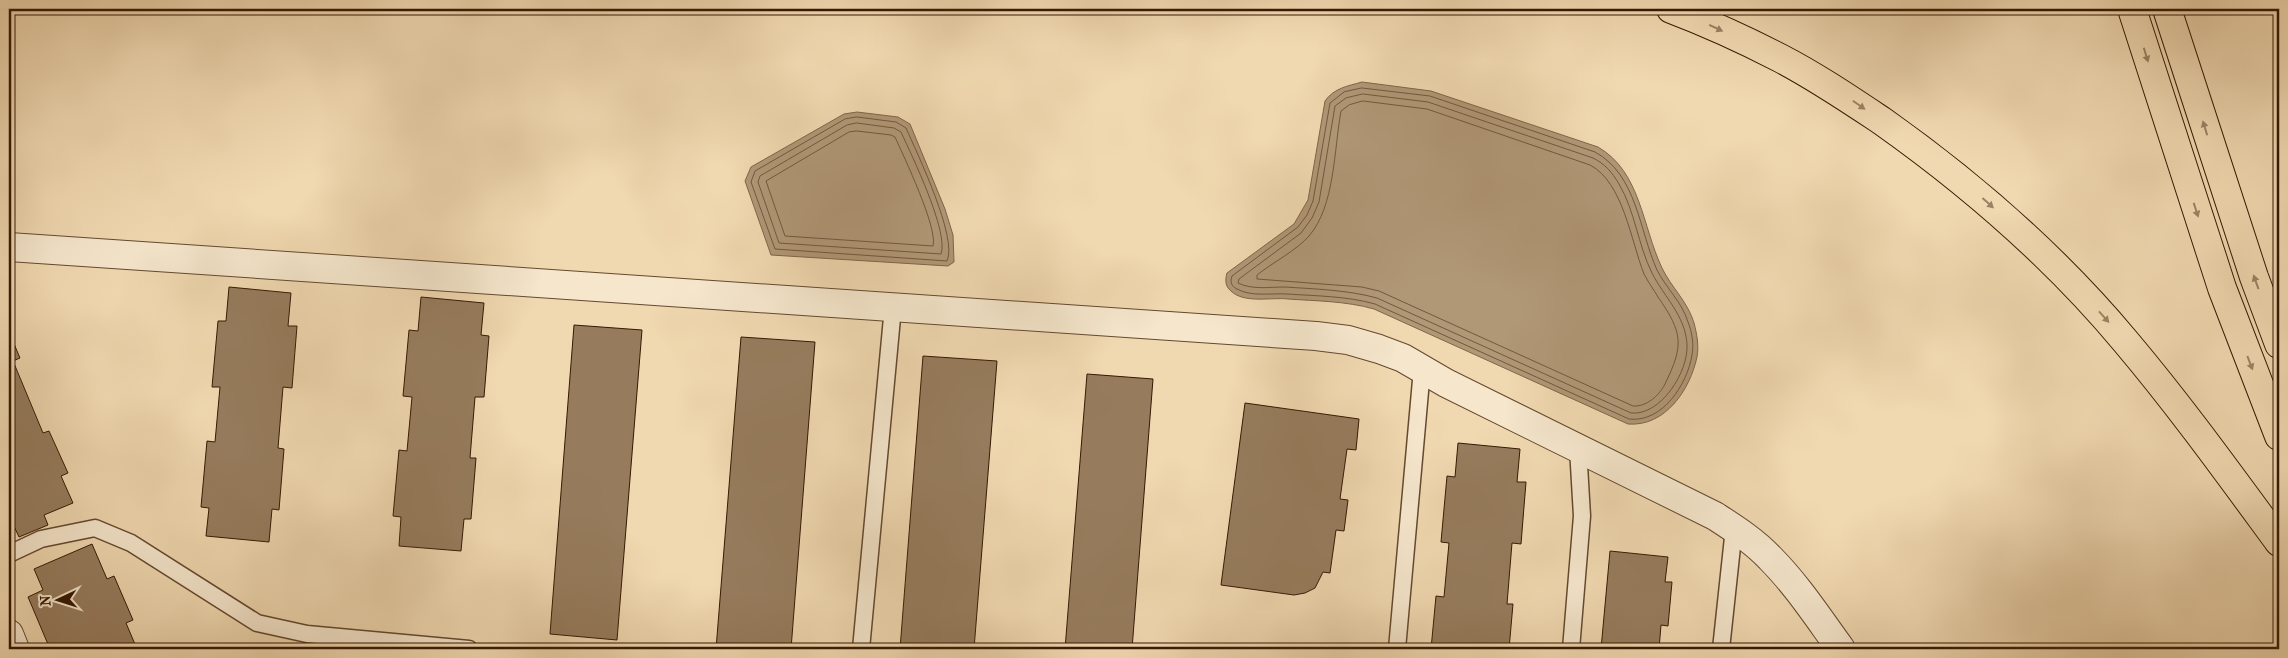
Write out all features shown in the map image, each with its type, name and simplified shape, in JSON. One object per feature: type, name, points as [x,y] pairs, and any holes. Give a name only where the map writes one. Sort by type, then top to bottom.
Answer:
[{"type":"highway","points":[[1671,9],[1781,58],[1850,100],[1917,146],[1980,196],[2079,289],[2125,340],[2168,393],[2279,542]]},
{"type":"highway","points":[[2132,9],[2222,288],[2279,436]]},
{"type":"highway","points":[[2167,9],[2248,259],[2279,344]]},
{"type":"street","points":[[9,247],[1316,336],[1348,340],[1403,358],[1715,516],[1734,528],[1770,557],[1786,575],[1841,649]]},
{"type":"street","points":[[9,634],[15,649]]},
{"type":"lane","points":[[861,649],[893,307]]},
{"type":"lane","points":[[1397,649],[1422,369]]},
{"type":"lane","points":[[1571,649],[1582,516],[1578,448]]},
{"type":"lane","points":[[9,554],[41,540],[95,528],[131,543],[257,623],[307,634],[469,649]]},
{"type":"lane","points":[[1721,649],[1734,528]]},
{"type":"water","points":[[1362,82],[1431,91],[1598,147],[1612,158],[1632,185],[1662,268],[1688,308],[1695,327],[1698,349],[1694,369],[1674,404],[1664,413],[1653,419],[1641,423],[1628,424],[1374,309],[1353,304],[1331,302],[1251,299],[1237,295],[1229,289],[1226,283],[1227,273],[1294,224],[1308,200],[1325,101],[1337,90]]},
{"type":"water","points":[[857,112],[898,117],[910,124],[945,209],[953,235],[954,262],[948,266],[771,255],[745,181],[751,167],[844,114]]},
{"type":"building","points":[[229,287],[291,293],[288,326],[297,326],[292,388],[283,387],[278,448],[284,449],[279,510],[272,509],[269,542],[206,536],[209,508],[201,507],[207,441],[215,442],[220,387],[212,387],[218,321],[226,321]]},
{"type":"building","points":[[421,297],[484,303],[481,335],[489,336],[484,397],[475,397],[470,458],[476,458],[471,519],[464,519],[461,551],[399,546],[401,517],[393,516],[399,450],[407,451],[412,397],[403,396],[409,330],[418,331]]},
{"type":"building","points":[[574,325],[642,330],[617,640],[550,634]]},
{"type":"building","points":[[9,332],[20,358],[13,361],[43,433],[49,431],[68,473],[61,476],[73,503],[44,515],[48,525],[19,537],[12,522],[9,524]]},
{"type":"building","points":[[741,337],[815,342],[791,649],[716,649]]},
{"type":"building","points":[[923,356],[997,361],[974,649],[900,649]]},
{"type":"building","points":[[1087,374],[1153,379],[1132,649],[1065,649]]},
{"type":"building","points":[[1245,403],[1359,419],[1356,450],[1347,449],[1340,499],[1348,500],[1344,531],[1336,530],[1330,573],[1323,572],[1315,588],[1305,593],[1294,595],[1221,585]]},
{"type":"building","points":[[1458,443],[1520,449],[1517,482],[1526,482],[1521,544],[1512,543],[1507,604],[1513,604],[1509,649],[1431,649],[1436,596],[1444,597],[1449,543],[1441,542],[1447,476],[1455,477]]},
{"type":"building","points":[[92,544],[107,579],[114,576],[133,620],[126,623],[137,649],[50,649],[28,597],[43,590],[34,569]]},
{"type":"building","points":[[1610,551],[1668,557],[1665,582],[1672,582],[1668,626],[1661,625],[1659,649],[1601,649]]}]
